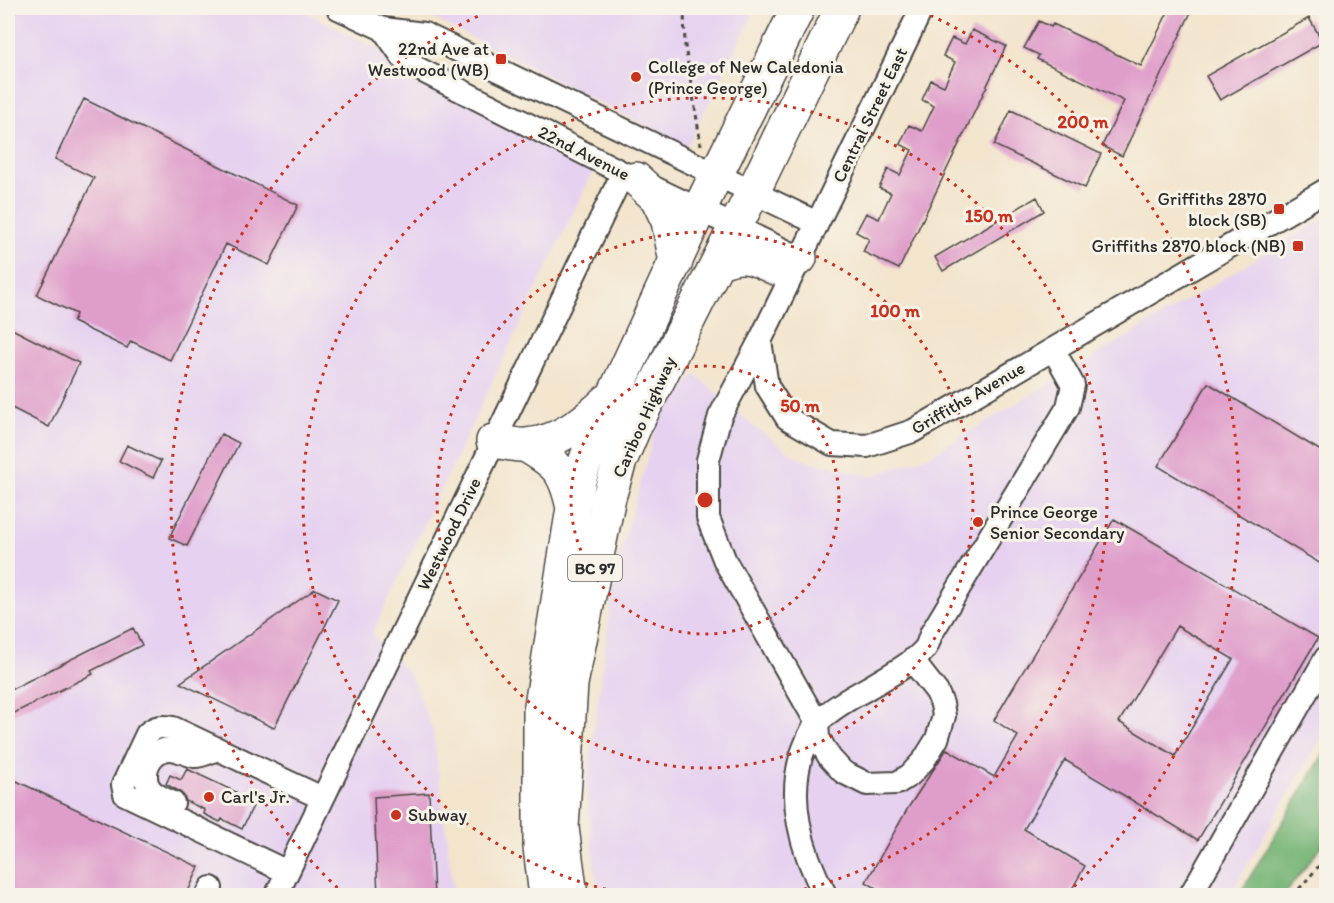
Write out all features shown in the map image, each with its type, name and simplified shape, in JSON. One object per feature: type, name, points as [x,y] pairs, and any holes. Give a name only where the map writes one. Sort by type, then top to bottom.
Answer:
[{"type":"highway","name":"Cariboo Highway","points":[[546,896],[540,847],[540,712],[579,480],[591,445],[699,210],[798,8]]},
{"type":"highway","name":"Cariboo Highway","points":[[571,896],[562,828],[571,684],[609,497],[620,461],[634,428],[718,263],[842,8]]},
{"type":"highway","points":[[630,176],[657,198],[668,221],[676,262]]},
{"type":"highway","points":[[718,263],[742,255],[755,258],[775,268],[800,258]]},
{"type":"highway","points":[[525,445],[567,432],[588,419],[613,396]]},
{"type":"highway","points":[[493,441],[525,445],[547,458],[560,470],[568,487],[573,508]]},
{"type":"street","name":"22nd Avenue","points":[[338,8],[424,34],[817,223]]},
{"type":"street","name":"Central Street East","points":[[817,223],[922,8]]},
{"type":"street","name":"22nd Avenue","points":[[375,20],[407,63],[630,176],[800,258]]},
{"type":"street","name":"Westwood Drive","points":[[276,896],[493,441],[630,176]]},
{"type":"street","name":"Griffiths Avenue","points":[[759,341],[766,386],[787,418],[832,444],[867,446],[913,431],[1326,190]]},
{"type":"street","points":[[817,223],[720,416],[708,460],[708,518],[724,561],[817,723],[818,738],[830,758],[843,772],[867,784],[897,783],[910,775],[924,760],[937,740],[944,716],[942,704],[937,692],[912,660]]},
{"type":"street","points":[[826,896],[805,851],[797,808],[797,778],[802,753],[817,723],[834,709],[926,649],[931,634],[1068,407],[1073,385],[1053,349]]},
{"type":"street","points":[[1190,896],[1326,658]]},
{"type":"street","points":[[287,872],[125,794],[123,785],[147,734],[152,729],[165,726],[173,728],[322,798]]},
{"type":"path","points":[[684,8],[686,46],[699,142],[716,174]]},
{"type":"path","points":[[1293,896],[1326,858]]},
{"type":"shaded area","points":[[8,8],[298,8],[597,163],[372,634],[411,676],[433,730],[454,895],[8,895]]},
{"type":"shaded area","name":"College of New Caledonia (Prince George)","points":[[413,8],[756,8],[687,147]]},
{"type":"shaded area","name":"Prince George Senior Secondary","points":[[1326,217],[1326,730],[1230,895],[598,896],[586,787],[616,568],[659,417],[695,374],[753,426],[799,459],[872,476],[929,456]]},
{"type":"green space","points":[[1326,750],[1326,840],[1284,895],[1239,895]]},
{"type":"building","points":[[1170,8],[1193,8],[1122,156],[1102,146],[1124,101],[1037,59],[1039,55],[1024,48],[1039,21],[1051,27],[1053,24],[1141,66]]},
{"type":"building","points":[[1309,18],[1323,42],[1220,100],[1206,76]]},
{"type":"building","points":[[972,30],[1006,46],[899,269],[863,252],[869,239],[856,232],[866,213],[879,219],[891,193],[879,188],[888,169],[900,175],[912,150],[900,144],[909,125],[922,131],[934,106],[922,100],[931,80],[944,86],[955,62],[943,56],[952,38],[965,44]]},
{"type":"building","points":[[84,99],[298,205],[269,265],[226,244],[170,360],[131,341],[127,348],[73,322],[76,314],[37,295],[94,178],[55,159]]},
{"type":"building","points":[[1011,110],[1101,154],[1085,188],[994,145]]},
{"type":"building","points":[[1037,197],[1044,211],[943,271],[935,257]]},
{"type":"building","points":[[8,327],[79,363],[49,427],[8,406]]},
{"type":"building","points":[[1208,383],[1326,454],[1326,567],[1158,466]]},
{"type":"building","points":[[221,434],[239,443],[187,546],[169,538]]},
{"type":"building","points":[[127,445],[161,461],[153,478],[119,461]]},
{"type":"building","name":"Prince George Senior Secondary","points":[[1114,519],[1318,638],[1198,840],[1065,760],[1024,829],[1085,866],[1068,896],[889,896],[866,882],[908,808],[947,749],[994,777],[1018,736],[994,720]],"holes":[[[1177,626],[1233,659],[1175,756],[1119,722]]]},
{"type":"building","points":[[315,589],[338,600],[274,728],[180,683]]},
{"type":"building","points":[[133,628],[142,645],[91,671],[93,674],[8,716],[8,691]]},
{"type":"building","points":[[187,769],[236,792],[233,797],[253,806],[242,829],[222,819],[220,822],[204,814],[205,810],[186,801],[179,791],[166,784],[170,775],[181,780]]},
{"type":"building","points":[[8,777],[199,867],[186,896],[8,896]]},
{"type":"building","points":[[429,793],[434,896],[378,896],[374,797]]},
{"type":"place","name":"22nd Ave at Westwood (WB)","points":[[501,59]]},
{"type":"place","name":"College of New Caledonia (Prince George)","points":[[636,77]]},
{"type":"place","name":"Griffiths 2870 block (SB)","points":[[1279,209]]},
{"type":"place","name":"Griffiths 2870 block (NB)","points":[[1298,246]]},
{"type":"place","name":"Prince George Senior Secondary","points":[[978,522]]},
{"type":"place","name":"Carl's Jr.","points":[[209,797]]},
{"type":"place","name":"Subway","points":[[396,815]]}]
